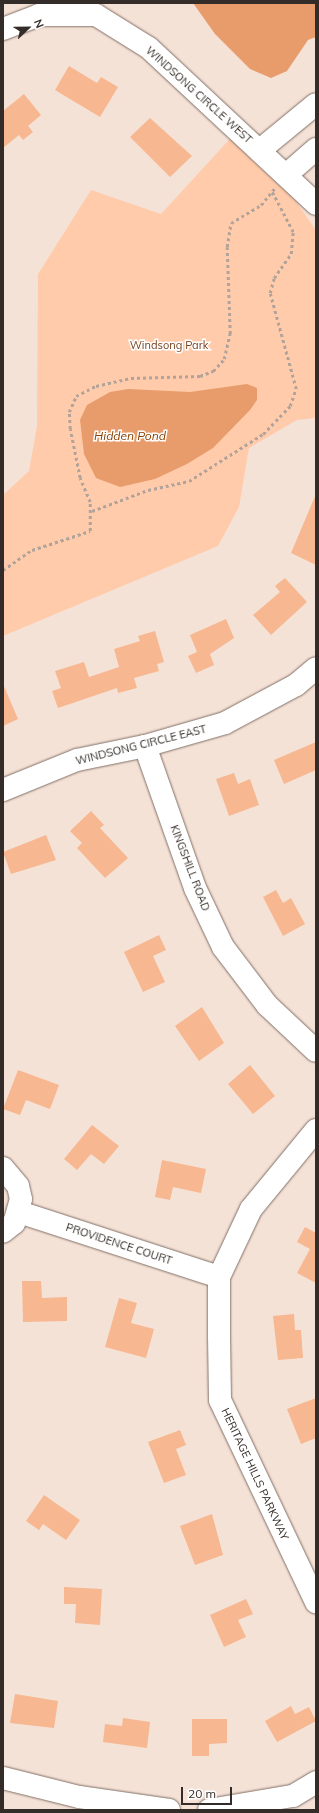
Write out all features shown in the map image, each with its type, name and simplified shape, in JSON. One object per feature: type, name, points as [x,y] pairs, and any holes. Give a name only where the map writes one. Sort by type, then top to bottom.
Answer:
[{"type":"street","name":"WINDSONG CIRCLE WEST","points":[[3,29],[39,15],[96,15],[149,48],[260,150]]},
{"type":"street","points":[[316,104],[260,150],[279,184],[316,204]]},
{"type":"street","points":[[279,184],[316,149]]},
{"type":"street","name":"WINDSONG CIRCLE EAST","points":[[3,790],[77,760],[145,746],[225,723],[296,685],[316,668]]},
{"type":"street","name":"KINGSHILL ROAD","points":[[145,746],[195,888],[223,947],[266,1005],[316,1051]]},
{"type":"street","name":"HERITAGE HILLS PARKWAY","points":[[316,1130],[251,1209],[219,1277],[220,1400],[316,1602]]},
{"type":"street","points":[[3,1168],[18,1186],[19,1212],[3,1232]]},
{"type":"street","name":"PROVIDENCE COURT","points":[[19,1212],[219,1277]]},
{"type":"street","points":[[3,1778],[77,1804],[169,1810]]},
{"type":"street","points":[[209,1810],[293,1796],[316,1782]]},
{"type":"path","points":[[91,511],[148,490],[189,481],[263,434],[290,406],[296,389],[270,292],[274,278],[291,254],[294,238],[279,184]]},
{"type":"path","points":[[3,570],[32,550],[90,531],[91,511],[70,429],[69,412],[76,396],[96,386],[130,378],[200,376],[213,371],[224,359],[230,334],[227,247],[231,223],[261,205],[279,184]]},
{"type":"green space","name":"Windsong Park","points":[[238,130],[254,162],[294,199],[316,230],[316,418],[297,420],[249,448],[239,507],[218,546],[3,636],[3,495],[29,471],[37,426],[38,274],[91,190],[161,214]]},
{"type":"water","points":[[193,3],[316,3],[316,37],[308,40],[287,71],[271,78],[250,69],[215,34]]},
{"type":"water","name":"Hidden Pond","points":[[247,384],[257,388],[257,400],[250,410],[213,448],[187,464],[155,479],[120,487],[96,478],[84,454],[80,420],[87,405],[110,392],[128,389],[190,392]]},
{"type":"building","points":[[69,66],[97,83],[101,77],[118,87],[100,117],[55,90]]},
{"type":"building","points":[[24,94],[41,115],[28,126],[33,132],[23,140],[19,135],[3,148],[3,111]]},
{"type":"building","points":[[150,118],[192,156],[170,177],[130,137]]},
{"type":"building","points":[[316,494],[316,565],[291,553]]},
{"type":"building","points":[[285,578],[307,602],[271,635],[253,615],[280,592],[275,586]]},
{"type":"building","points":[[226,619],[234,638],[210,654],[214,665],[196,673],[188,656],[197,652],[190,635]]},
{"type":"building","points":[[155,631],[164,662],[157,664],[159,671],[134,678],[137,688],[118,693],[117,688],[58,708],[52,691],[61,688],[55,671],[84,662],[89,677],[119,667],[114,649],[140,641],[138,636]]},
{"type":"building","points":[[3,684],[18,719],[3,726]]},
{"type":"building","points":[[316,742],[316,770],[284,784],[274,760]]},
{"type":"building","points":[[234,773],[238,784],[250,779],[259,805],[229,816],[216,779]]},
{"type":"building","points":[[91,811],[104,825],[100,828],[128,858],[105,878],[77,848],[82,843],[70,831]]},
{"type":"building","points":[[46,835],[56,860],[11,874],[3,852]]},
{"type":"building","points":[[276,890],[283,903],[291,898],[305,924],[283,936],[263,897]]},
{"type":"building","points":[[159,935],[166,950],[153,956],[165,982],[143,992],[124,952]]},
{"type":"building","points":[[202,1007],[224,1043],[199,1061],[175,1026]]},
{"type":"building","points":[[250,1065],[275,1096],[253,1114],[228,1084]]},
{"type":"building","points":[[18,1070],[59,1085],[50,1109],[26,1100],[20,1115],[3,1109]]},
{"type":"building","points":[[92,1125],[119,1146],[104,1164],[91,1154],[77,1170],[64,1159]]},
{"type":"building","points":[[162,1160],[206,1169],[201,1193],[173,1187],[170,1200],[155,1197]]},
{"type":"building","points":[[305,1227],[316,1233],[316,1283],[297,1273],[310,1249],[297,1242]]},
{"type":"building","points":[[22,1281],[41,1281],[42,1298],[67,1297],[67,1321],[23,1322]]},
{"type":"building","points":[[119,1298],[137,1303],[131,1323],[154,1329],[146,1358],[105,1347]]},
{"type":"building","points":[[294,1314],[295,1330],[301,1330],[303,1358],[278,1360],[273,1316]]},
{"type":"building","points":[[316,1398],[316,1438],[301,1444],[287,1409]]},
{"type":"building","points":[[180,1430],[186,1445],[176,1449],[186,1475],[164,1483],[148,1442]]},
{"type":"building","points":[[44,1495],[80,1520],[66,1540],[43,1524],[39,1530],[26,1521]]},
{"type":"building","points":[[212,1514],[223,1555],[195,1565],[180,1526]]},
{"type":"building","points":[[64,1587],[102,1589],[100,1625],[75,1623],[76,1604],[64,1604]]},
{"type":"building","points":[[246,1599],[253,1614],[238,1620],[246,1637],[224,1647],[210,1615]]},
{"type":"building","points":[[15,1694],[58,1701],[54,1728],[10,1723]]},
{"type":"building","points":[[291,1706],[295,1714],[309,1707],[316,1721],[277,1742],[265,1721]]},
{"type":"building","points":[[123,1718],[150,1722],[147,1748],[103,1742],[105,1724],[122,1726]]},
{"type":"building","points":[[192,1719],[227,1719],[227,1743],[209,1744],[209,1756],[192,1756]]}]
